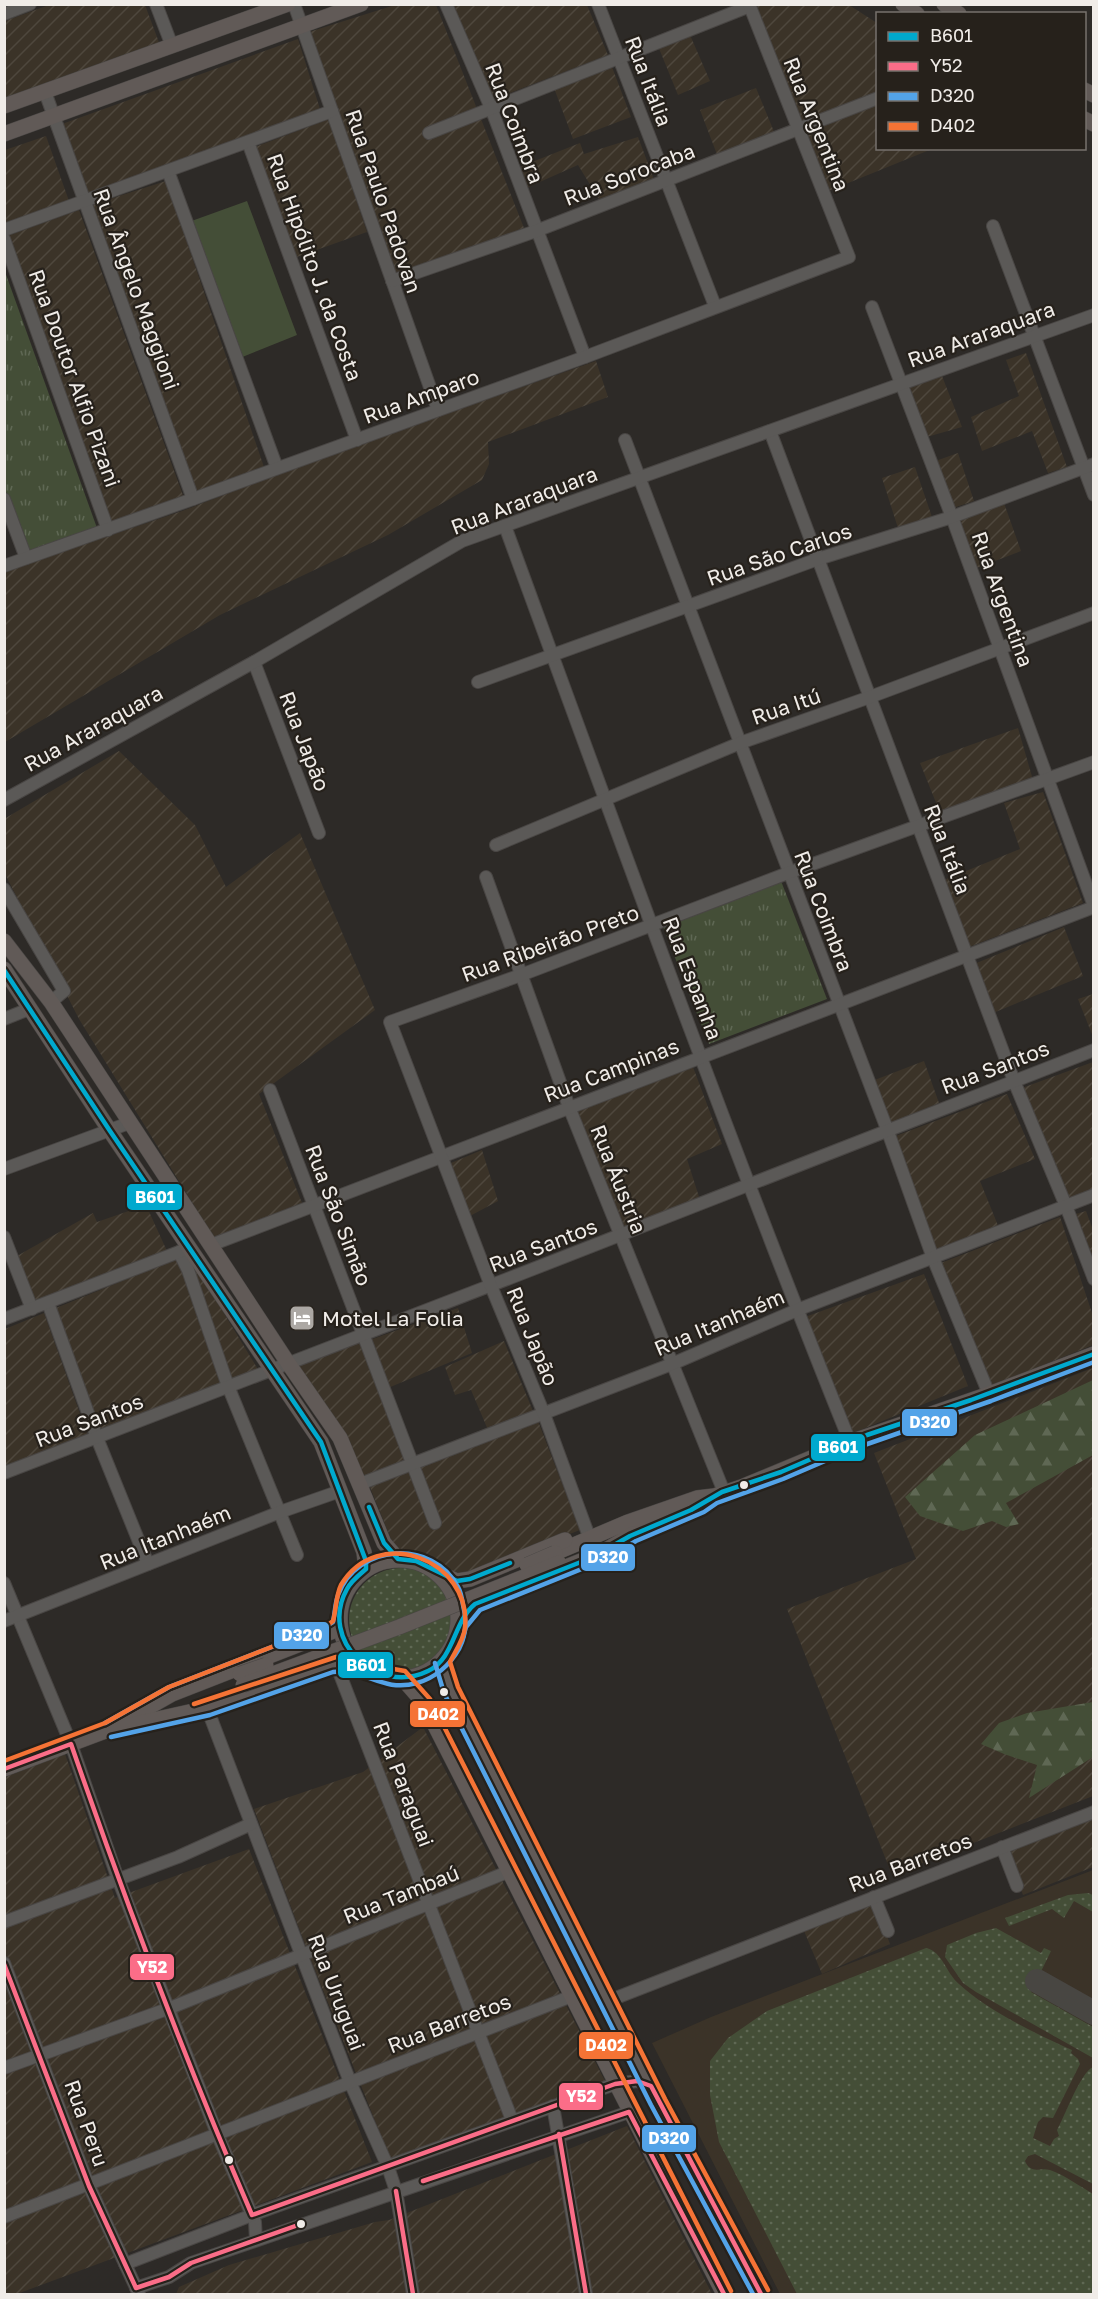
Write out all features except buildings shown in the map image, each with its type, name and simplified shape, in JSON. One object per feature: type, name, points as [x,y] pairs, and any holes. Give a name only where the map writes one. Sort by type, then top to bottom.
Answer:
[{"type":"main road","points":[[4,106],[288,4]]},
{"type":"main road","points":[[4,134],[361,4]]},
{"type":"main road","points":[[4,941],[51,1002],[288,1363],[340,1438],[384,1543],[398,1559]]},
{"type":"main road","points":[[4,969],[110,1131],[183,1250],[321,1442],[364,1552],[366,1569]]},
{"type":"main road","points":[[4,1769],[631,1528],[701,1505],[719,1494],[780,1472],[850,1442],[989,1394],[1094,1354]]},
{"type":"main road","points":[[431,1569],[443,1579],[452,1592],[457,1607],[459,1623],[450,1649],[430,1670],[416,1676],[387,1677],[373,1673],[361,1665],[344,1642],[340,1626],[340,1609],[345,1593],[354,1579],[366,1569],[382,1562],[398,1559],[416,1562],[457,1581],[470,1579],[587,1531],[631,1528]]},
{"type":"main road","points":[[459,1623],[474,1604],[601,1553],[631,1528]]},
{"type":"main road","points":[[142,1717],[172,1695],[331,1632],[340,1626]]},
{"type":"main road","points":[[442,1660],[451,1690],[651,2086],[761,2295]]},
{"type":"main road","points":[[142,1717],[207,1708],[336,1664],[361,1665]]},
{"type":"main road","points":[[402,1678],[423,1702],[510,1871],[629,2112],[723,2290]]},
{"type":"street","points":[[4,14],[30,4]]},
{"type":"street","points":[[156,4],[172,46]]},
{"type":"street","name":"Rua Paulo Padovan","points":[[294,4],[438,410]]},
{"type":"street","name":"Rua Coimbra","points":[[446,4],[490,108],[585,357]]},
{"type":"street","name":"Rua Itália","points":[[598,4],[715,306]]},
{"type":"street","points":[[429,133],[750,5]]},
{"type":"street","name":"Rua Argentina","points":[[750,5],[849,257]]},
{"type":"street","name":"Rua Ângelo Maggioni","points":[[45,92],[193,500]]},
{"type":"street","name":"Rua Sorocaba","points":[[392,280],[536,231],[876,99]]},
{"type":"street","points":[[4,230],[332,111]]},
{"type":"street","name":"Rua Hipólito J. da Costa","points":[[248,142],[357,440]]},
{"type":"street","points":[[168,171],[277,468]]},
{"type":"street","points":[[993,226],[1034,336],[1088,466],[1094,495]]},
{"type":"street","name":"Rua Doutor Alfio Pizani","points":[[4,239],[108,530]]},
{"type":"street","name":"Rua Amparo","points":[[4,566],[193,500],[585,357],[849,257]]},
{"type":"street","name":"Rua Argentina","points":[[872,307],[952,517],[1094,907]]},
{"type":"street","name":"Rua Araraquara","points":[[4,800],[254,662],[462,541],[1094,315]]},
{"type":"street","name":"Rua Itália","points":[[770,431],[1014,1081],[1094,1280]]},
{"type":"street","name":"Rua Coimbra","points":[[625,440],[933,1258],[989,1394]]},
{"type":"street","name":"Rua São Carlos","points":[[478,682],[818,559],[952,517],[1088,466]]},
{"type":"street","points":[[4,499],[26,558]]},
{"type":"street","name":"Rua Espanha","points":[[505,526],[652,926],[797,1310],[850,1442]]},
{"type":"street","name":"Rua Itú","points":[[496,845],[740,743],[1094,613]]},
{"type":"street","name":"Rua Japão","points":[[254,662],[319,833]]},
{"type":"street","name":"Rua Ribeirão Preto","points":[[390,1022],[652,926],[788,873],[1094,762]]},
{"type":"street","name":"Rua Áustria","points":[[486,877],[569,1107],[672,1364],[719,1494]]},
{"type":"street","points":[[4,889],[64,991],[51,1002]]},
{"type":"street","name":"Rua Campinas","points":[[211,1245],[1094,907]]},
{"type":"street","points":[[4,1019],[29,1009]]},
{"type":"street","name":"Rua Japão","points":[[390,1022],[491,1286],[544,1414],[587,1531]]},
{"type":"street","name":"Rua Santos","points":[[4,1473],[491,1286],[886,1129],[1094,1050]]},
{"type":"street","name":"Rua São Simão","points":[[270,1090],[435,1523]]},
{"type":"street","points":[[4,1169],[129,1123]]},
{"type":"street","name":"Rua Itanhaém","points":[[360,1484],[672,1364],[797,1310],[1094,1196]]},
{"type":"street","points":[[4,1237],[32,1309]]},
{"type":"street","points":[[4,1319],[183,1250],[228,1386],[297,1555]]},
{"type":"street","points":[[48,1303],[97,1438],[148,1564]]},
{"type":"street","name":"Rua Itanhaém","points":[[4,1620],[280,1512],[340,1491]]},
{"type":"street","points":[[4,1583],[71,1744],[118,1879],[218,2136],[256,2225],[256,2240]]},
{"type":"street","name":"Rua Paraguai","points":[[336,1664],[512,2120]]},
{"type":"street","name":"Rua Uruguai","points":[[207,1708],[350,2082],[388,2167],[396,2191],[413,2295]]},
{"type":"street","name":"Rua Barretos","points":[[608,2001],[1094,1812]]},
{"type":"street","points":[[4,1922],[178,1857],[251,1824]]},
{"type":"street","points":[[1002,1847],[1017,1886]]},
{"type":"street","name":"Rua Tambaú","points":[[4,2068],[170,2008],[510,1871]]},
{"type":"street","points":[[874,1897],[888,1931]]},
{"type":"street","name":"Rua Peru","points":[[4,1963],[89,2186],[137,2291]]},
{"type":"street","name":"Rua Barretos","points":[[4,2217],[218,2136],[572,1996]]},
{"type":"street","points":[[125,2264],[252,2215],[615,2084],[637,2081],[651,2086]]},
{"type":"street","points":[[553,2106],[586,2295]]},
{"type":"street","points":[[137,2291],[169,2277],[191,2263],[559,2134],[629,2112]]},
{"type":"shaded area","points":[[49,5],[145,5],[160,45],[5,102],[5,21]]},
{"type":"shaded area","points":[[395,5],[436,5],[524,228],[395,275],[309,32]]},
{"type":"shaded area","points":[[452,5],[587,5],[608,55],[492,100]]},
{"type":"shaded area","points":[[753,5],[849,5],[876,22],[876,150],[930,150],[826,192]]},
{"type":"shaded area","points":[[690,35],[710,81],[678,95],[658,46]]},
{"type":"shaded area","points":[[298,39],[320,109],[87,196],[62,124]]},
{"type":"shaded area","points":[[612,67],[631,117],[573,139],[554,88]]},
{"type":"shaded area","points":[[756,88],[775,134],[718,157],[700,110]]},
{"type":"shaded area","points":[[329,119],[367,232],[294,258],[255,147]]},
{"type":"shaded area","points":[[46,136],[69,201],[5,224],[5,150]]},
{"type":"shaded area","points":[[638,137],[655,182],[600,201],[578,165],[524,189],[517,168],[580,143],[584,154]]},
{"type":"shaded area","points":[[166,181],[264,467],[195,493],[91,205]]},
{"type":"shaded area","points":[[79,210],[184,498],[110,525],[7,236]]},
{"type":"shaded area","points":[[1026,353],[1067,467],[1048,473],[1032,431],[982,451],[971,417],[1019,396],[1006,360]]},
{"type":"shaded area","points":[[596,361],[608,397],[488,442],[489,464],[482,480],[388,535],[220,615],[5,742],[5,571],[182,511],[312,461]]},
{"type":"shaded area","points":[[942,376],[962,427],[916,440],[897,390]]},
{"type":"shaded area","points":[[958,453],[974,501],[944,511],[927,464]]},
{"type":"shaded area","points":[[915,467],[932,517],[898,528],[882,478]]},
{"type":"shaded area","points":[[1004,503],[1021,551],[969,571],[950,523]]},
{"type":"shaded area","points":[[1018,728],[1033,780],[941,815],[920,763]]},
{"type":"shaded area","points":[[119,751],[195,825],[226,887],[300,833],[375,1010],[259,1094],[302,1203],[214,1238],[79,1019],[5,874],[4,819]]},
{"type":"shaded area","points":[[1043,792],[1083,903],[969,947],[944,880],[1020,849],[1004,803]]},
{"type":"shaded area","points":[[1064,927],[1083,976],[993,1013],[974,964]]},
{"type":"shaded area","points":[[1094,994],[1093,1037],[1078,999]]},
{"type":"shaded area","points":[[924,1061],[939,1103],[889,1124],[872,1081]]},
{"type":"shaded area","points":[[1093,1062],[1093,1191],[1070,1200],[1022,1088]]},
{"type":"shaded area","points":[[693,1067],[722,1144],[687,1159],[700,1200],[622,1231],[577,1112]]},
{"type":"shaded area","points":[[1007,1094],[1035,1159],[980,1181],[999,1228],[935,1253],[893,1137]]},
{"type":"shaded area","points":[[482,1150],[498,1201],[470,1216],[451,1163]]},
{"type":"shaded area","points":[[146,1205],[167,1251],[34,1302],[17,1256],[93,1213],[97,1222]]},
{"type":"shaded area","points":[[1086,1211],[1093,1230],[1093,1268],[1069,1216]]},
{"type":"shaded area","points":[[1060,1217],[1093,1316],[1093,1345],[991,1386],[941,1263]]},
{"type":"shaded area","points":[[188,1254],[259,1371],[101,1432],[56,1308]]},
{"type":"shaded area","points":[[924,1274],[968,1386],[853,1433],[805,1317]]},
{"type":"shaded area","points":[[458,1308],[472,1353],[388,1388],[370,1340]]},
{"type":"shaded area","points":[[44,1313],[88,1436],[5,1468],[5,1329]]},
{"type":"shaded area","points":[[360,1340],[408,1462],[362,1480],[295,1365]]},
{"type":"shaded area","points":[[504,1341],[533,1411],[488,1430],[471,1390],[455,1395],[445,1367]]},
{"type":"shaded area","points":[[1093,1368],[1093,1796],[892,1875],[787,1609],[916,1559],[874,1453]]},
{"type":"shaded area","points":[[538,1421],[580,1530],[467,1574],[446,1572],[395,1549],[369,1485]]},
{"type":"shaded area","points":[[423,1727],[605,2081],[391,2161],[254,1809],[363,1772]]},
{"type":"shaded area","points":[[65,1754],[115,1898],[249,1849],[372,2162],[17,2294],[5,2294],[5,1777]]},
{"type":"shaded area","points":[[1093,1816],[1093,1867],[1023,1895],[1006,1849]]},
{"type":"shaded area","points":[[1093,1870],[1093,2294],[780,2294],[652,2043],[711,2017]]},
{"type":"shaded area","points":[[874,1901],[890,1944],[822,1974],[804,1931]]},
{"type":"shaded area","points":[[627,2126],[712,2294],[176,2294],[179,2287],[229,2265],[375,2222],[389,2220]]},
{"type":"green space","points":[[247,201],[297,335],[235,360],[186,223]]},
{"type":"green space","points":[[4,269],[97,528],[27,553],[5,489]]},
{"type":"green space","points":[[781,881],[827,999],[709,1044],[663,927]]},
{"type":"green space","points":[[1093,1380],[1093,1455],[1006,1503],[1019,1524],[1006,1527],[992,1521],[963,1531],[920,1516],[905,1497],[975,1435]]},
{"type":"green space","points":[[401,1568],[421,1572],[438,1583],[449,1600],[453,1620],[449,1640],[438,1657],[421,1668],[401,1672],[381,1668],[364,1657],[353,1640],[349,1620],[353,1600],[364,1583],[381,1572]]},
{"type":"green space","points":[[1093,1702],[1093,1757],[1029,1798],[1037,1765],[981,1744],[999,1723],[1027,1713]]},
{"type":"green space","points":[[1088,1893],[1093,1895],[1093,1912],[1074,1901],[1064,1918],[1052,1909],[1009,1926],[1005,1918],[1068,1895]]},
{"type":"green space","points":[[996,1928],[1041,1953],[1044,1948],[1051,1951],[1031,1992],[1093,2027],[1093,2058],[963,1983],[945,1957],[947,1945],[976,1933]]},
{"type":"green space","points":[[926,1948],[936,1953],[955,1979],[970,1994],[1013,2021],[1072,2050],[1071,2053],[1078,2059],[1080,2064],[1053,2118],[1043,2117],[1038,2122],[1033,2138],[1050,2146],[1059,2136],[1057,2130],[1073,2096],[1083,2077],[1093,2067],[1093,2184],[1035,2154],[1028,2156],[1025,2161],[1030,2168],[1055,2172],[1093,2194],[1093,2294],[797,2294],[719,2142],[710,2095],[710,2061],[728,2038],[767,2011]]},
{"type":"taxiway","points":[[1037,1981],[1094,2013]]},
{"type":"transit line","name":"B601","points":[[4,970],[321,1442],[366,1561],[366,1569],[347,1589],[340,1608],[340,1627],[346,1644],[358,1659],[372,1670],[390,1676],[409,1677],[428,1671],[444,1658],[462,1620],[475,1604],[591,1558],[630,1536],[691,1510],[722,1492],[781,1472],[867,1435],[971,1400],[1094,1354]]},
{"type":"transit line","name":"D320","points":[[462,1641],[466,1627],[480,1610],[604,1560],[636,1541],[704,1512],[717,1503],[783,1479],[853,1449],[1094,1362]]},
{"type":"transit line","name":"B601","points":[[369,1507],[384,1543],[398,1559],[416,1561],[457,1581],[470,1579],[510,1563]]},
{"type":"transit line","name":"D320","points":[[105,1723],[169,1687],[333,1622],[338,1595],[348,1578],[361,1565],[378,1557],[396,1553],[414,1555],[431,1561],[446,1571],[459,1589],[465,1622],[461,1644],[447,1665],[424,1681],[394,1685],[355,1673],[333,1672],[210,1715],[111,1737]]},
{"type":"transit line","name":"D402","points":[[4,1761],[105,1723],[169,1687],[328,1625],[333,1621],[341,1585],[357,1567],[377,1556],[398,1554],[419,1558],[438,1568],[454,1584],[463,1604],[465,1628],[450,1662],[458,1687],[665,2099],[768,2290]]},
{"type":"transit line","name":"D402","points":[[194,1704],[336,1657],[363,1658],[376,1666],[405,1671],[430,1699],[731,2291]]},
{"type":"transit line","name":"D320","points":[[435,1663],[444,1693],[651,2105],[753,2294]]},
{"type":"transit line","name":"Y52","points":[[4,1769],[71,1744],[157,1981],[252,2215],[615,2084],[637,2081],[651,2086],[761,2294]]},
{"type":"transit line","name":"Y52","points":[[4,1964],[89,2186],[136,2288],[169,2277],[191,2263],[301,2224]]},
{"type":"transit line","name":"Y52","points":[[423,2181],[629,2112],[724,2294]]},
{"type":"transit line","name":"Y52","points":[[559,2134],[586,2294]]},
{"type":"transit line","name":"Y52","points":[[396,2191],[413,2294]]},
{"type":"place","name":"Motel La Folia","points":[[302,1318]]}]
